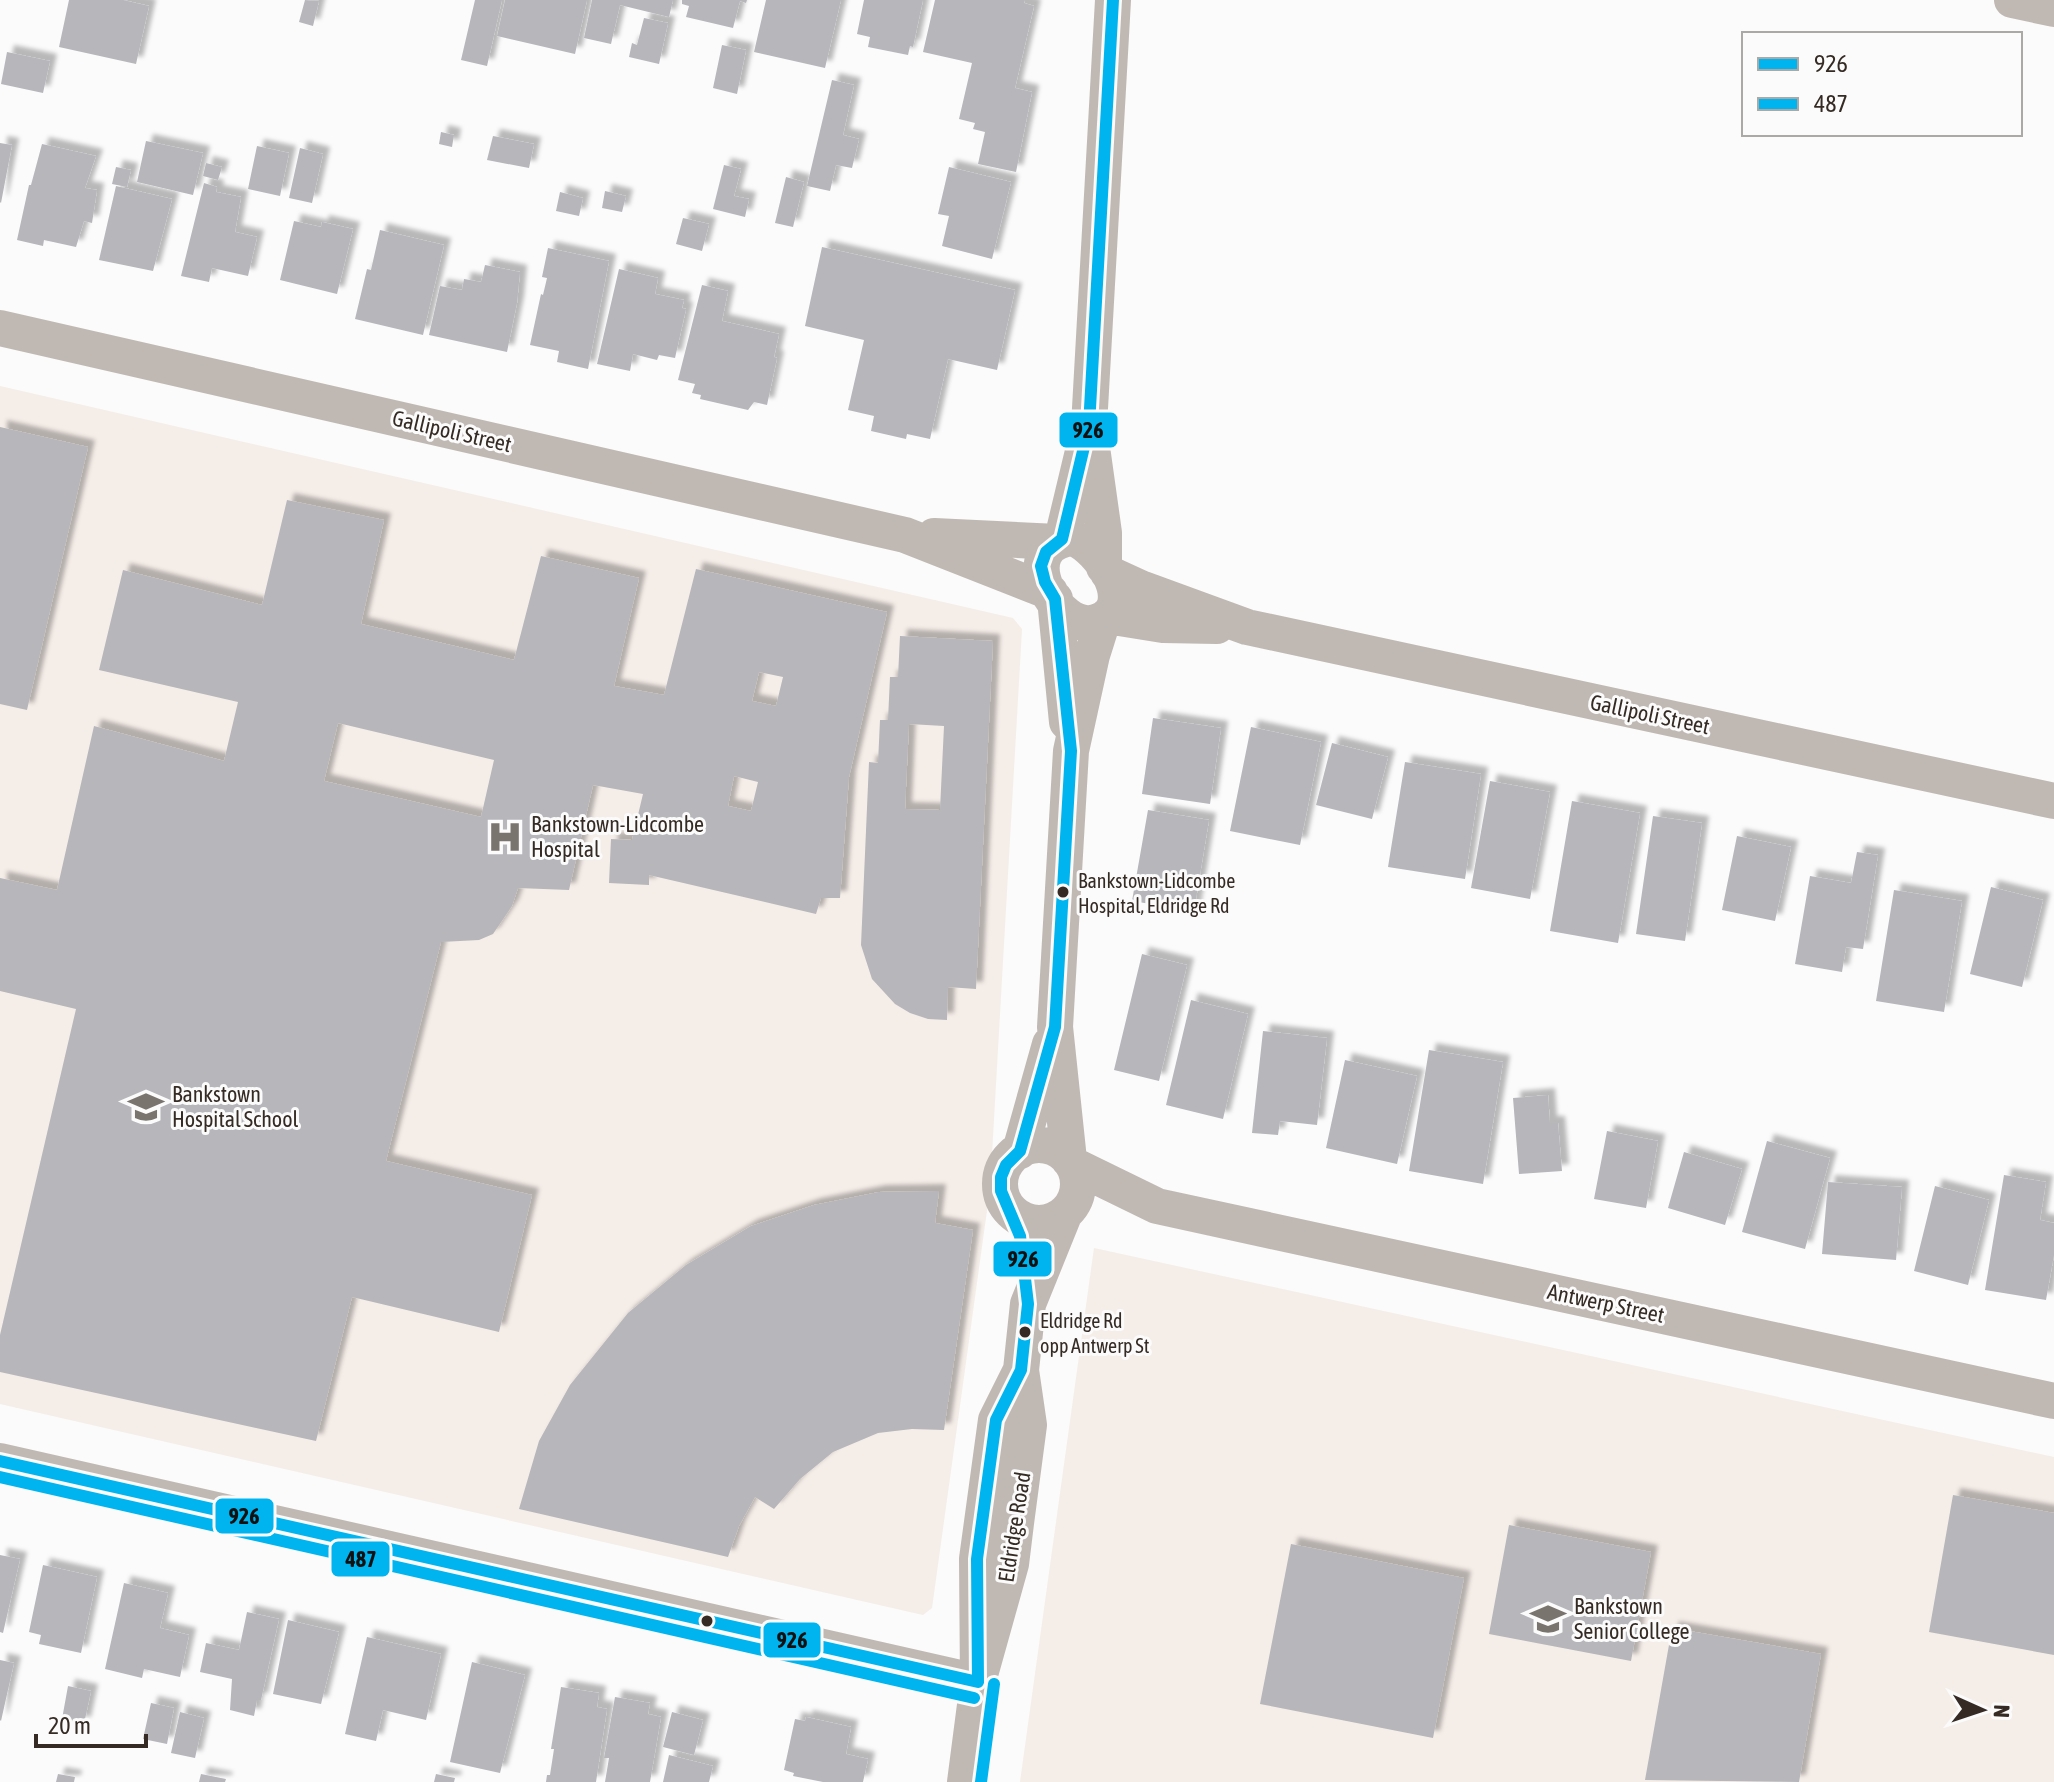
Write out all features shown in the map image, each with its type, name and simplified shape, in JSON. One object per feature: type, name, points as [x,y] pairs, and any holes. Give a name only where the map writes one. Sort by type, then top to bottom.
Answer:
[{"type":"street","points":[[1106,570],[1089,426],[1113,0]]},
{"type":"street","points":[[2012,0],[2054,9]]},
{"type":"street","name":"Gallipoli Street","points":[[0,328],[905,535],[1052,596]]},
{"type":"street","points":[[1059,541],[1089,426]]},
{"type":"street","name":"Gallipoli Street","points":[[905,535],[1059,541]]},
{"type":"street","points":[[1071,1163],[1059,1151],[1047,1146],[1033,1146],[1020,1151],[1006,1165],[1001,1177],[1001,1191],[1009,1209],[1020,1218],[1039,1223],[1052,1221],[1066,1212],[1075,1198],[1078,1185],[1071,1163],[1055,1027],[1071,751],[1095,642],[1116,599],[1115,586],[1093,550],[1073,538],[1059,541],[1045,553],[1041,564],[1043,581],[1067,617],[1075,622],[1089,624],[1105,618]]},
{"type":"street","name":"Gallipoli Street","points":[[1106,570],[1143,589],[1247,627],[2054,801]]},
{"type":"street","points":[[1052,596],[1071,751]]},
{"type":"street","name":"Gallipoli Street","points":[[1105,618],[1163,625],[1247,627]]},
{"type":"street","points":[[1020,1151],[1055,1027]]},
{"type":"street","name":"Antwerp Street","points":[[1071,1163],[1157,1206],[2054,1401]]},
{"type":"street","name":"Antwerp Street","points":[[1066,1212],[1157,1206]]},
{"type":"street","name":"Eldridge Road","points":[[965,1782],[978,1682],[977,1559],[996,1420],[1021,1370],[1028,1304],[1020,1236],[1009,1209]]},
{"type":"street","name":"Eldridge Road","points":[[1028,1304],[1066,1212]]},
{"type":"street","points":[[0,1461],[978,1682]]},
{"type":"shaded area","name":"Bankstown-Lidcombe Hospital","points":[[0,386],[1013,618],[1022,629],[990,1189],[932,1608],[923,1615],[0,1404]]},
{"type":"shaded area","name":"Bankstown Senior College","points":[[1094,1248],[2054,1457],[2054,1782],[1020,1782]]},
{"type":"building","points":[[69,0],[123,0],[149,6],[136,64],[59,47]]},
{"type":"building","points":[[305,0],[319,1],[313,26],[299,22]]},
{"type":"building","points":[[475,0],[502,0],[487,66],[461,60]]},
{"type":"building","points":[[505,0],[587,0],[575,54],[497,36]]},
{"type":"building","points":[[592,0],[673,0],[669,17],[620,5],[611,44],[584,38]]},
{"type":"building","points":[[682,0],[747,0],[746,3],[740,1],[733,28],[686,17],[689,6],[682,4]]},
{"type":"building","points":[[766,0],[841,0],[825,68],[754,52]]},
{"type":"building","points":[[864,0],[923,0],[913,47],[910,46],[908,55],[868,47],[870,37],[857,34]]},
{"type":"building","points":[[935,0],[1025,0],[1024,3],[1034,6],[1015,88],[1032,92],[1016,172],[978,164],[985,132],[973,129],[975,123],[959,119],[972,63],[923,52]]},
{"type":"building","points":[[644,18],[668,23],[659,64],[629,57],[632,43],[637,45]]},
{"type":"building","points":[[722,45],[746,50],[737,94],[713,88]]},
{"type":"building","points":[[7,52],[50,61],[43,93],[1,84]]},
{"type":"building","points":[[832,80],[854,85],[843,135],[859,139],[852,168],[836,165],[830,191],[807,186]]},
{"type":"building","points":[[441,132],[454,135],[452,147],[439,144]]},
{"type":"building","points":[[493,136],[534,144],[529,168],[487,160]]},
{"type":"building","points":[[146,141],[203,153],[193,195],[137,182]]},
{"type":"building","points":[[0,143],[12,145],[1,203],[0,202]]},
{"type":"building","points":[[42,144],[96,156],[85,188],[97,190],[92,223],[84,221],[76,247],[44,240],[43,246],[17,240]]},
{"type":"building","points":[[257,146],[289,153],[280,196],[248,189]]},
{"type":"building","points":[[300,148],[323,154],[312,203],[289,198]]},
{"type":"building","points":[[206,163],[222,167],[218,180],[203,176]]},
{"type":"building","points":[[724,165],[741,169],[734,196],[749,199],[745,217],[713,209]]},
{"type":"building","points":[[116,167],[131,170],[127,187],[112,184]]},
{"type":"building","points":[[949,167],[1011,182],[992,259],[942,246],[949,216],[938,214]]},
{"type":"building","points":[[786,177],[804,182],[793,227],[775,223]]},
{"type":"building","points":[[204,183],[217,187],[216,192],[241,197],[235,232],[257,237],[248,276],[212,268],[209,282],[181,276]]},
{"type":"building","points":[[116,186],[172,199],[153,271],[99,260]]},
{"type":"building","points":[[605,191],[626,196],[622,212],[602,208]]},
{"type":"building","points":[[560,192],[583,198],[579,216],[556,211]]},
{"type":"building","points":[[683,218],[709,224],[702,251],[676,244]]},
{"type":"building","points":[[294,221],[321,227],[322,222],[353,229],[337,294],[280,280]]},
{"type":"building","points":[[380,230],[444,245],[423,335],[355,319]]},
{"type":"building","points":[[822,247],[1015,290],[997,370],[948,359],[930,439],[907,434],[906,439],[871,431],[874,416],[848,410],[864,340],[805,326]]},
{"type":"building","points":[[548,248],[609,261],[588,369],[557,362],[559,351],[530,345],[547,278],[542,277]]},
{"type":"building","points":[[485,265],[520,272],[507,352],[429,335],[440,286],[462,290],[464,279],[481,282]]},
{"type":"building","points":[[619,269],[658,278],[655,294],[684,300],[682,308],[686,309],[675,358],[659,355],[657,360],[633,354],[630,371],[597,364]]},
{"type":"building","points":[[702,285],[728,291],[722,321],[779,334],[767,405],[754,402],[748,410],[700,399],[701,395],[692,393],[695,384],[678,380]]},
{"type":"building","points":[[0,427],[88,447],[27,710],[0,704]]},
{"type":"building","points":[[287,500],[384,520],[361,624],[514,660],[541,556],[639,578],[614,686],[664,695],[696,569],[887,612],[849,777],[840,898],[821,898],[816,914],[649,875],[649,885],[609,883],[611,839],[632,840],[643,794],[593,785],[569,890],[518,888],[512,906],[493,934],[479,940],[441,942],[386,1161],[532,1195],[499,1332],[352,1297],[316,1441],[0,1372],[0,1335],[76,1009],[0,991],[0,878],[57,890],[94,726],[224,761],[238,702],[99,670],[123,570],[262,605]],"holes":[[[759,672],[783,677],[776,706],[752,701]],[[338,723],[494,760],[481,817],[324,781]],[[734,776],[758,782],[751,811],[728,806]]]},
{"type":"building","points":[[900,636],[993,641],[976,989],[948,987],[947,1020],[928,1019],[895,1004],[872,979],[861,945],[869,762],[878,763],[880,720],[888,720],[890,677],[898,677]],"holes":[[[909,724],[944,726],[940,810],[905,809]]]},
{"type":"building","points":[[1153,718],[1221,728],[1210,804],[1142,794]]},
{"type":"building","points":[[1251,727],[1321,742],[1300,845],[1230,831]]},
{"type":"building","points":[[1332,743],[1388,757],[1372,819],[1316,805]]},
{"type":"building","points":[[1405,762],[1481,774],[1465,879],[1388,867]]},
{"type":"building","points":[[1490,781],[1550,792],[1530,899],[1471,888]]},
{"type":"building","points":[[1572,801],[1640,813],[1618,943],[1550,931]]},
{"type":"building","points":[[1148,810],[1209,820],[1194,911],[1132,901]]},
{"type":"building","points":[[1653,816],[1702,823],[1685,941],[1636,934]]},
{"type":"building","points":[[1737,836],[1791,847],[1775,921],[1722,910]]},
{"type":"building","points":[[1857,852],[1878,855],[1863,949],[1846,947],[1842,972],[1795,964],[1810,876],[1851,883]]},
{"type":"building","points":[[1991,887],[2043,900],[2022,987],[1970,974]]},
{"type":"building","points":[[1894,890],[1962,901],[1944,1012],[1876,1001]]},
{"type":"building","points":[[1142,954],[1187,965],[1159,1081],[1114,1070]]},
{"type":"building","points":[[1191,1000],[1248,1014],[1223,1119],[1166,1105]]},
{"type":"building","points":[[1263,1031],[1327,1038],[1317,1125],[1280,1121],[1278,1135],[1252,1133]]},
{"type":"building","points":[[1429,1050],[1503,1062],[1483,1184],[1409,1171]]},
{"type":"building","points":[[1345,1060],[1417,1076],[1397,1164],[1326,1148]]},
{"type":"building","points":[[1548,1095],[1550,1123],[1558,1123],[1562,1171],[1519,1174],[1513,1098]]},
{"type":"building","points":[[1607,1131],[1658,1141],[1646,1208],[1594,1199]]},
{"type":"building","points":[[1767,1141],[1830,1158],[1805,1249],[1742,1232]]},
{"type":"building","points":[[1684,1152],[1742,1169],[1725,1225],[1668,1208]]},
{"type":"building","points":[[2004,1175],[2046,1182],[2040,1220],[2054,1223],[2054,1255],[2046,1300],[1985,1290]]},
{"type":"building","points":[[1828,1182],[1902,1187],[1896,1260],[1822,1254]]},
{"type":"building","points":[[1935,1186],[1989,1200],[1968,1285],[1914,1271]]},
{"type":"building","points":[[939,1191],[935,1223],[973,1230],[944,1430],[912,1429],[878,1433],[833,1452],[800,1479],[774,1509],[755,1497],[739,1526],[728,1557],[519,1509],[539,1441],[570,1385],[628,1313],[686,1265],[751,1226],[814,1205],[879,1192]]},
{"type":"building","points":[[1953,1495],[2054,1513],[2054,1655],[1929,1632]]},
{"type":"building","points":[[1509,1525],[1651,1552],[1631,1661],[1489,1634]]},
{"type":"building","points":[[1291,1544],[1464,1578],[1433,1738],[1260,1704]]},
{"type":"building","points":[[0,1555],[20,1559],[3,1633],[0,1632]]},
{"type":"building","points":[[43,1565],[97,1577],[81,1653],[39,1644],[41,1635],[29,1632]]},
{"type":"building","points":[[124,1583],[168,1593],[160,1628],[189,1635],[180,1677],[144,1669],[142,1678],[105,1669]]},
{"type":"building","points":[[247,1612],[279,1619],[261,1700],[257,1700],[254,1716],[230,1710],[232,1679],[200,1672],[206,1643],[239,1650]]},
{"type":"building","points":[[288,1620],[339,1632],[321,1704],[273,1694]]},
{"type":"building","points":[[1672,1628],[1821,1654],[1799,1782],[1645,1780]]},
{"type":"building","points":[[367,1637],[441,1654],[426,1720],[383,1710],[376,1741],[345,1734]]},
{"type":"building","points":[[0,1660],[14,1663],[1,1721],[0,1720]]},
{"type":"building","points":[[472,1662],[525,1675],[500,1773],[450,1762]]},
{"type":"building","points":[[68,1686],[91,1691],[84,1724],[62,1719]]},
{"type":"building","points":[[561,1687],[599,1693],[597,1707],[607,1709],[596,1782],[546,1782],[547,1775],[550,1775]]},
{"type":"building","points":[[615,1697],[650,1703],[648,1714],[661,1717],[650,1782],[605,1782],[609,1758],[604,1758]]},
{"type":"building","points":[[151,1703],[174,1708],[167,1744],[143,1739]]},
{"type":"building","points":[[180,1712],[204,1718],[195,1758],[171,1753]]},
{"type":"building","points":[[672,1712],[703,1720],[694,1755],[663,1747]]},
{"type":"building","points":[[806,1717],[851,1727],[846,1754],[868,1759],[863,1782],[823,1782],[793,1776],[794,1773],[784,1770],[795,1719],[805,1721]]},
{"type":"building","points":[[669,1755],[713,1766],[709,1782],[663,1782]]},
{"type":"building","points":[[58,1774],[75,1777],[74,1782],[56,1782]]},
{"type":"building","points":[[201,1774],[226,1779],[225,1782],[199,1782]]},
{"type":"building","points":[[436,1774],[455,1778],[454,1782],[434,1782]]},
{"type":"transit line","name":"926","points":[[978,1682],[977,1559],[996,1420],[1021,1370],[1028,1304],[1020,1236],[1001,1191],[1001,1177],[1006,1165],[1020,1151],[1055,1027],[1071,751],[1055,599],[1045,582],[1041,566],[1046,552],[1062,539],[1089,426],[1113,0]]},
{"type":"transit line","name":"926","points":[[0,1461],[978,1682]]},
{"type":"transit line","name":"487","points":[[0,1477],[974,1698]]},
{"type":"transit line","name":"487","points":[[981,1782],[994,1684]]},
{"type":"place","name":"Bankstown-Lidcombe Hospital","points":[[505,837]]},
{"type":"place","name":"Bankstown-Lidcombe Hospital, Eldridge Rd","points":[[1063,892]]},
{"type":"place","name":"Bankstown Hospital School","points":[[146,1107]]},
{"type":"place","name":"Eldridge Rd opp Antwerp St","points":[[1025,1332]]},
{"type":"place","name":"Bankstown Senior College","points":[[1548,1619]]}]
